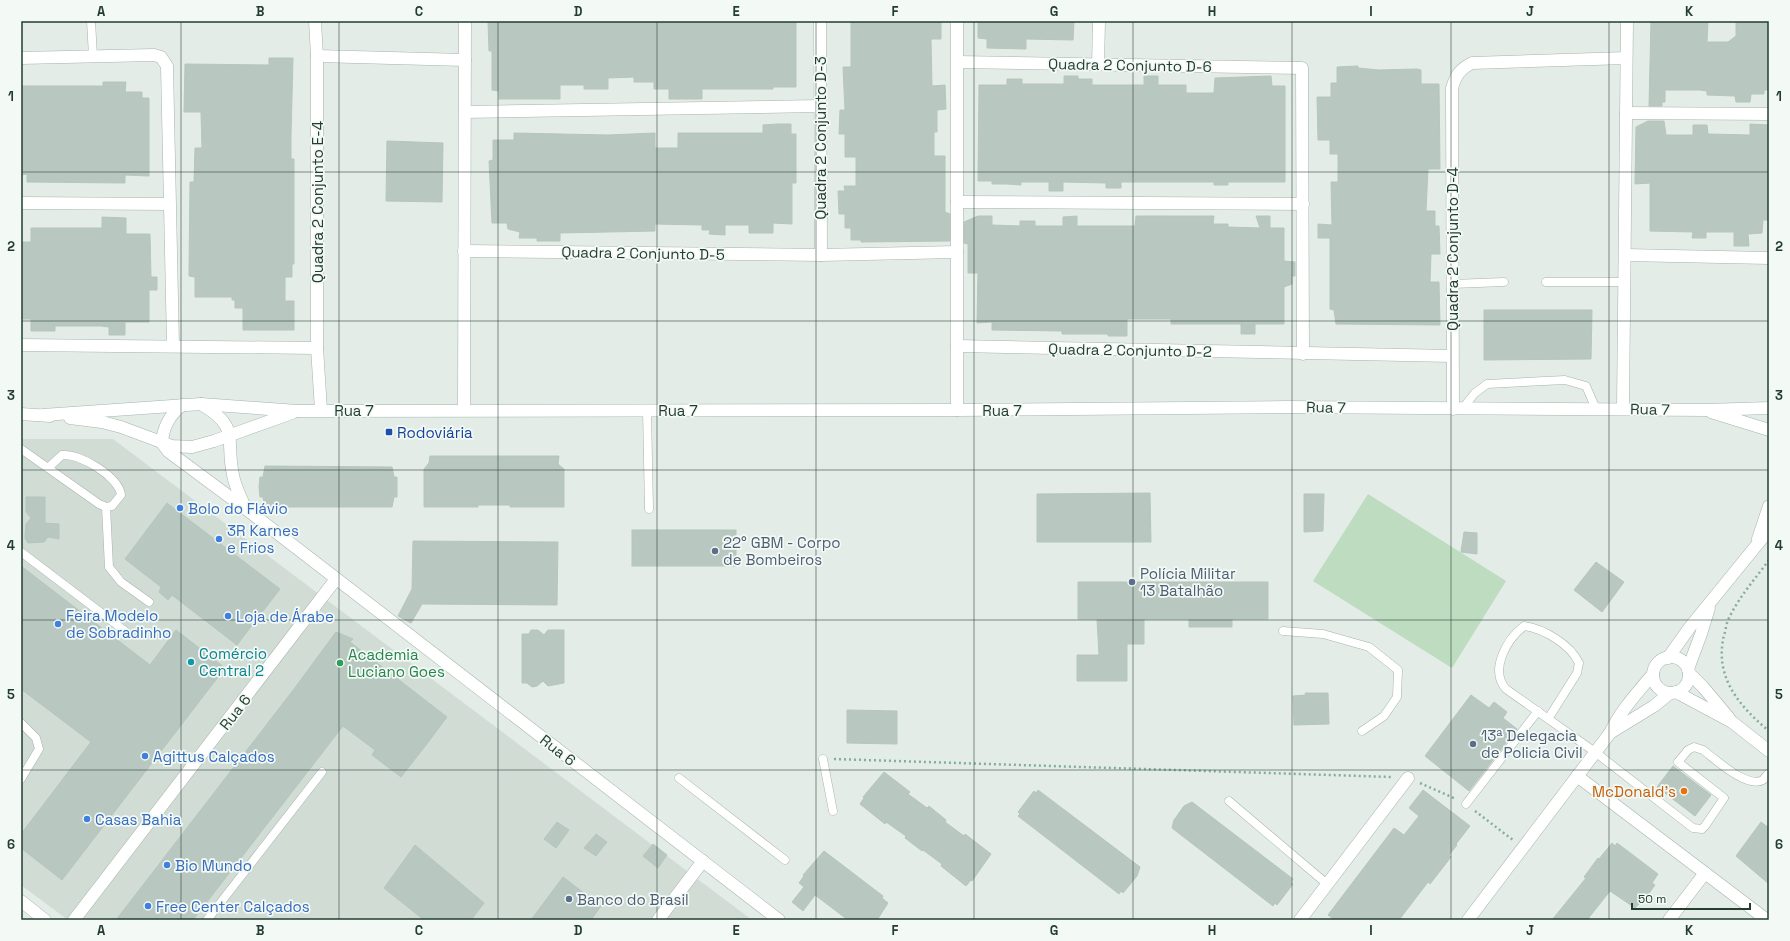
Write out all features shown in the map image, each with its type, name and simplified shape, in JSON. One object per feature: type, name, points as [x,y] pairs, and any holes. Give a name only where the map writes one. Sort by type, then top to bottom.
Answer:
[{"type":"street","name":"Quadra 2 Conjunto E-4","points":[[315,21],[317,56],[317,348],[321,410]]},
{"type":"street","points":[[464,410],[465,21]]},
{"type":"street","name":"Quadra 2 Conjunto D-3","points":[[820,21],[819,106],[821,255]]},
{"type":"street","points":[[957,21],[957,410]]},
{"type":"street","points":[[1098,65],[1099,21]]},
{"type":"street","points":[[1623,409],[1627,21]]},
{"type":"street","points":[[21,58],[154,55],[161,57],[167,66],[173,345]]},
{"type":"street","points":[[317,56],[464,60]]},
{"type":"street","name":"Quadra 2 Conjunto D-4","points":[[1457,409],[1452,356],[1452,88],[1456,75],[1462,68],[1472,63],[1626,58]]},
{"type":"street","name":"Quadra 2 Conjunto D-6","points":[[958,62],[1302,68],[1303,204]]},
{"type":"street","points":[[464,112],[819,106]]},
{"type":"street","points":[[1626,113],[1769,114]]},
{"type":"street","points":[[957,202],[1303,204],[1303,354]]},
{"type":"street","points":[[21,203],[169,204]]},
{"type":"street","name":"Quadra 2 Conjunto D-5","points":[[464,251],[821,255],[957,252]]},
{"type":"street","points":[[1625,255],[1769,258]]},
{"type":"street","points":[[21,345],[173,345],[317,348]]},
{"type":"street","name":"Quadra 2 Conjunto D-2","points":[[957,346],[1452,356]]},
{"type":"street","points":[[201,404],[214,412],[221,419],[231,436],[233,475],[246,509]]},
{"type":"street","name":"Rua 7","points":[[43,415],[201,404],[297,411],[957,410],[1287,407],[1706,410],[1769,408]]},
{"type":"street","points":[[162,443],[165,426],[170,417],[182,405]]},
{"type":"street","name":"Rua 7","points":[[1706,410],[1729,419],[1769,430]]},
{"type":"street","name":"Rua 7","points":[[21,414],[102,422],[172,446],[192,447],[231,436],[297,411]]},
{"type":"street","name":"Rua 6","points":[[162,443],[169,452],[246,509],[779,920]]},
{"type":"street","points":[[1756,544],[1769,506]]},
{"type":"street","points":[[1468,920],[1610,733],[1615,722],[1653,674],[1658,663],[1668,658],[1690,627],[1756,544],[1769,530]]},
{"type":"street","name":"Rua 6","points":[[74,920],[336,579]]},
{"type":"street","points":[[1610,733],[1686,685],[1688,671],[1709,605]]},
{"type":"street","points":[[1668,658],[1680,660],[1688,671],[1713,697],[1732,722]]},
{"type":"street","points":[[1653,674],[1656,685],[1665,692],[1673,693],[1732,722],[1769,751]]},
{"type":"street","points":[[1577,776],[1767,920]]},
{"type":"street","points":[[1300,920],[1408,778]]},
{"type":"street","points":[[658,920],[703,862]]},
{"type":"street","points":[[1669,920],[1705,873]]},
{"type":"street","points":[[21,901],[45,920]]},
{"type":"lane","points":[[91,21],[93,56]]},
{"type":"lane","points":[[1452,284],[1504,282]]},
{"type":"lane","points":[[1546,282],[1624,282]]},
{"type":"lane","points":[[1457,409],[1487,384],[1565,380],[1586,386],[1596,409]]},
{"type":"lane","points":[[647,410],[649,509]]},
{"type":"lane","points":[[21,449],[99,504],[106,507],[112,506],[122,496],[121,490],[112,479],[76,455],[62,455],[48,468]]},
{"type":"lane","points":[[106,507],[109,567],[122,582],[149,602]]},
{"type":"lane","points":[[21,552],[125,631]]},
{"type":"lane","points":[[1548,719],[1577,673],[1579,663],[1572,652],[1559,641],[1543,632],[1524,626],[1516,632],[1508,644],[1499,667],[1498,674],[1500,683],[1506,689],[1538,712],[1595,752],[1693,828],[1698,829],[1705,826],[1724,798],[1678,762],[1688,750],[1694,747],[1703,750],[1745,780],[1763,780],[1769,772]]},
{"type":"lane","points":[[1283,631],[1323,634],[1369,647],[1398,670],[1397,697],[1384,716],[1362,731]]},
{"type":"lane","points":[[1466,804],[1538,712]]},
{"type":"lane","points":[[21,723],[36,738],[38,749],[21,778]]},
{"type":"lane","points":[[823,759],[833,811]]},
{"type":"lane","points":[[210,919],[322,772]]},
{"type":"lane","points":[[679,778],[785,860]]},
{"type":"lane","points":[[1229,801],[1327,884]]},
{"type":"path","points":[[1769,560],[1728,618],[1722,645],[1723,669],[1737,701],[1769,731]]},
{"type":"path","points":[[823,759],[1408,778]]},
{"type":"shaded area","points":[[21,439],[113,439],[752,920],[68,920],[21,885]]},
{"type":"green space","points":[[1368,494],[1506,581],[1452,668],[1313,581]]},
{"type":"building","points":[[488,21],[796,21],[796,87],[773,87],[773,89],[702,89],[702,99],[669,99],[669,89],[654,89],[654,82],[634,82],[634,77],[608,78],[608,89],[584,89],[584,85],[560,85],[560,99],[499,99],[499,91],[492,90],[492,51],[489,51]]},
{"type":"building","points":[[851,21],[941,21],[941,39],[931,39],[932,86],[945,85],[946,109],[937,110],[937,132],[934,132],[934,156],[945,156],[945,212],[950,214],[950,241],[861,242],[861,240],[851,240],[851,228],[845,228],[845,214],[839,214],[838,191],[845,191],[844,186],[856,186],[856,157],[845,157],[845,134],[839,134],[840,110],[845,110],[843,67],[851,67]]},
{"type":"building","points":[[978,21],[1074,21],[1073,40],[1026,39],[1026,49],[987,48],[987,39],[978,38]]},
{"type":"building","points":[[1651,21],[1708,21],[1707,42],[1728,42],[1736,36],[1736,21],[1769,21],[1769,90],[1764,90],[1764,94],[1751,94],[1750,102],[1736,102],[1735,96],[1707,95],[1707,91],[1665,90],[1665,102],[1662,102],[1662,106],[1649,106]]},
{"type":"building","points":[[269,58],[293,58],[291,159],[294,159],[294,264],[292,264],[292,277],[285,277],[285,301],[294,301],[294,330],[243,330],[243,308],[235,308],[235,300],[232,300],[232,297],[195,297],[195,277],[189,276],[190,182],[194,182],[195,148],[202,148],[201,112],[184,112],[185,64],[269,65]]},
{"type":"building","points":[[1358,66],[1358,68],[1379,70],[1417,69],[1421,70],[1421,84],[1439,84],[1440,169],[1428,169],[1426,211],[1435,211],[1435,226],[1439,226],[1440,254],[1431,254],[1430,282],[1439,282],[1440,325],[1336,324],[1334,310],[1330,309],[1330,238],[1318,238],[1318,224],[1332,225],[1331,182],[1338,182],[1338,154],[1330,154],[1330,140],[1318,140],[1317,97],[1331,97],[1331,83],[1337,83],[1337,67]]},
{"type":"building","points":[[1064,76],[1078,76],[1078,79],[1092,79],[1092,85],[1144,85],[1144,76],[1158,76],[1158,85],[1186,85],[1186,93],[1214,93],[1215,78],[1271,76],[1272,86],[1285,86],[1285,182],[1228,182],[1228,185],[1214,185],[1214,182],[1121,182],[1121,188],[1106,188],[1106,183],[1063,182],[1063,191],[1049,191],[1049,182],[1021,182],[1021,185],[992,184],[992,181],[978,181],[979,85],[1007,85],[1007,79],[1022,79],[1022,84],[1064,84]]},
{"type":"building","points":[[103,82],[126,82],[125,92],[142,92],[142,98],[149,98],[149,176],[125,175],[125,183],[27,182],[27,174],[21,175],[21,86],[103,86]]},
{"type":"building","points":[[1648,121],[1664,121],[1666,135],[1693,135],[1693,125],[1707,125],[1708,134],[1750,135],[1750,124],[1769,125],[1769,220],[1763,220],[1762,233],[1748,234],[1749,246],[1734,246],[1734,232],[1706,232],[1706,238],[1692,238],[1693,232],[1650,231],[1650,183],[1635,184],[1636,127]]},
{"type":"building","points":[[791,124],[791,134],[796,134],[796,183],[792,183],[792,224],[773,223],[773,233],[749,233],[749,225],[725,225],[725,235],[709,234],[710,230],[702,230],[702,225],[655,224],[655,231],[560,233],[560,241],[537,241],[537,238],[519,238],[520,232],[508,229],[507,223],[492,223],[489,161],[493,160],[493,140],[514,140],[514,133],[608,135],[655,133],[655,148],[678,148],[678,133],[763,133],[763,125]]},
{"type":"building","points":[[387,141],[443,143],[442,202],[386,201]]},
{"type":"building","points":[[978,216],[992,216],[992,225],[1020,226],[1020,221],[1035,221],[1035,226],[1063,226],[1063,217],[1077,216],[1077,226],[1135,226],[1136,216],[1214,216],[1213,224],[1228,224],[1228,227],[1260,228],[1256,216],[1270,216],[1270,228],[1284,228],[1284,261],[1295,262],[1295,276],[1292,276],[1292,284],[1284,287],[1284,324],[1255,324],[1255,334],[1241,334],[1241,324],[1171,324],[1171,319],[1127,319],[1127,336],[1108,336],[1108,334],[1062,334],[1062,331],[992,330],[992,322],[977,323],[978,273],[968,273],[968,244],[964,243],[964,222]]},
{"type":"building","points":[[102,217],[126,218],[126,234],[150,234],[151,277],[157,277],[157,290],[149,290],[149,322],[125,322],[125,335],[109,335],[109,327],[101,326],[55,326],[55,331],[31,331],[31,319],[21,319],[21,242],[31,242],[31,228],[102,228]]},
{"type":"building","points":[[1484,310],[1592,310],[1591,359],[1484,360]]},
{"type":"building","points":[[430,456],[559,456],[558,464],[564,469],[564,507],[510,507],[510,505],[478,505],[478,507],[424,507],[424,469],[429,463]]},
{"type":"building","points":[[265,466],[392,467],[394,477],[397,477],[397,497],[394,497],[392,507],[265,507],[263,497],[260,497],[259,487],[260,477],[263,477]]},
{"type":"building","points":[[1150,493],[1151,542],[1037,542],[1037,494]]},
{"type":"building","points":[[1304,494],[1324,494],[1323,531],[1304,532]]},
{"type":"building","points":[[26,497],[45,497],[45,523],[59,524],[59,539],[48,537],[44,542],[28,543],[25,538],[26,524],[31,518],[26,512]]},
{"type":"building","points":[[167,503],[280,589],[237,645],[172,595],[168,600],[159,592],[161,587],[125,559]]},
{"type":"building","points":[[632,530],[736,530],[736,566],[632,566]]},
{"type":"building","points":[[1464,532],[1477,533],[1477,554],[1461,552]]},
{"type":"building","points":[[413,541],[558,542],[557,605],[422,604],[411,623],[398,616],[412,589]]},
{"type":"building","points":[[1596,562],[1624,582],[1602,612],[1574,590]]},
{"type":"building","points":[[21,566],[150,665],[176,630],[225,668],[62,880],[21,848],[21,834],[91,742],[21,689]]},
{"type":"building","points":[[1078,582],[1268,582],[1268,619],[1232,619],[1232,627],[1189,627],[1189,619],[1144,619],[1144,644],[1127,644],[1127,681],[1077,681],[1077,655],[1099,655],[1097,619],[1078,619]]},
{"type":"building","points":[[531,630],[538,630],[544,635],[548,630],[564,630],[564,683],[548,686],[543,681],[537,686],[532,687],[527,683],[522,683],[522,634],[529,634]]},
{"type":"building","points":[[336,632],[353,639],[350,642],[447,717],[426,745],[401,777],[372,755],[375,750],[343,726],[193,920],[116,920],[294,689]]},
{"type":"building","points":[[1305,693],[1328,693],[1329,724],[1294,725],[1293,696],[1306,695]]},
{"type":"building","name":"13ª Delegacia de Policia Civil","points":[[1471,695],[1489,708],[1494,702],[1507,712],[1503,718],[1517,729],[1469,791],[1425,756]]},
{"type":"building","points":[[847,710],[897,711],[897,744],[847,743]]},
{"type":"building","name":"McDonald's","points":[[1673,766],[1711,795],[1695,816],[1657,787]]},
{"type":"building","points":[[884,772],[910,792],[908,794],[927,808],[929,806],[946,820],[945,822],[964,836],[965,834],[991,854],[972,881],[971,880],[966,886],[941,866],[942,864],[905,838],[906,836],[886,822],[885,824],[860,804],[864,798],[863,797]]},
{"type":"building","points":[[1038,790],[1140,867],[1137,876],[1123,893],[1121,891],[1119,894],[1018,816],[1020,814],[1018,812],[1034,791],[1036,793]]},
{"type":"building","points":[[1423,790],[1470,826],[1449,855],[1451,857],[1430,884],[1428,882],[1399,920],[1335,920],[1328,915],[1394,828],[1404,835],[1419,816],[1409,808]]},
{"type":"building","points":[[1192,802],[1293,879],[1291,882],[1293,884],[1277,905],[1275,903],[1273,906],[1172,828],[1174,820],[1184,806]]},
{"type":"building","points":[[557,822],[569,830],[556,848],[544,839]]},
{"type":"building","points":[[1761,822],[1769,828],[1769,884],[1736,856]]},
{"type":"building","points":[[596,834],[607,842],[596,856],[584,848]]},
{"type":"building","points":[[1612,843],[1615,846],[1617,843],[1658,874],[1652,883],[1655,885],[1647,896],[1635,908],[1610,891],[1587,920],[1552,920],[1586,878],[1584,877],[1598,858],[1599,859]]},
{"type":"building","points":[[653,844],[667,855],[658,868],[643,856]]},
{"type":"building","points":[[415,845],[484,903],[471,920],[424,920],[384,888]]},
{"type":"building","points":[[824,851],[883,896],[882,898],[888,903],[877,920],[848,920],[815,895],[803,911],[792,902],[804,887],[799,883],[804,876],[803,875]]},
{"type":"building","name":"Banco do Brasil","points":[[563,877],[601,906],[591,920],[531,920]]},
{"type":"place","name":"Rodoviária","points":[[389,432]]},
{"type":"place","name":"Bolo do Flávio","points":[[180,508]]},
{"type":"place","name":"3R Karnes e Frios","points":[[219,539]]},
{"type":"place","name":"22° GBM - Corpo de Bombeiros","points":[[715,551]]},
{"type":"place","name":"Polícia Militar 13 Batalhão","points":[[1132,582]]},
{"type":"place","name":"Loja de Árabe","points":[[228,616]]},
{"type":"place","name":"Feira Modelo de Sobradinho","points":[[58,624]]},
{"type":"place","name":"Comércio Central 2","points":[[191,662]]},
{"type":"place","name":"Academia Luciano Goes","points":[[340,663]]},
{"type":"place","name":"13ª Delegacia de Policia Civil","points":[[1473,744]]},
{"type":"place","name":"Agittus Calçados","points":[[145,756]]},
{"type":"place","name":"McDonald's","points":[[1684,791]]},
{"type":"place","name":"Casas Bahia","points":[[87,819]]},
{"type":"place","name":"Bio Mundo","points":[[167,865]]},
{"type":"place","name":"Banco do Brasil","points":[[569,899]]},
{"type":"place","name":"Free Center Calçados","points":[[148,906]]}]
